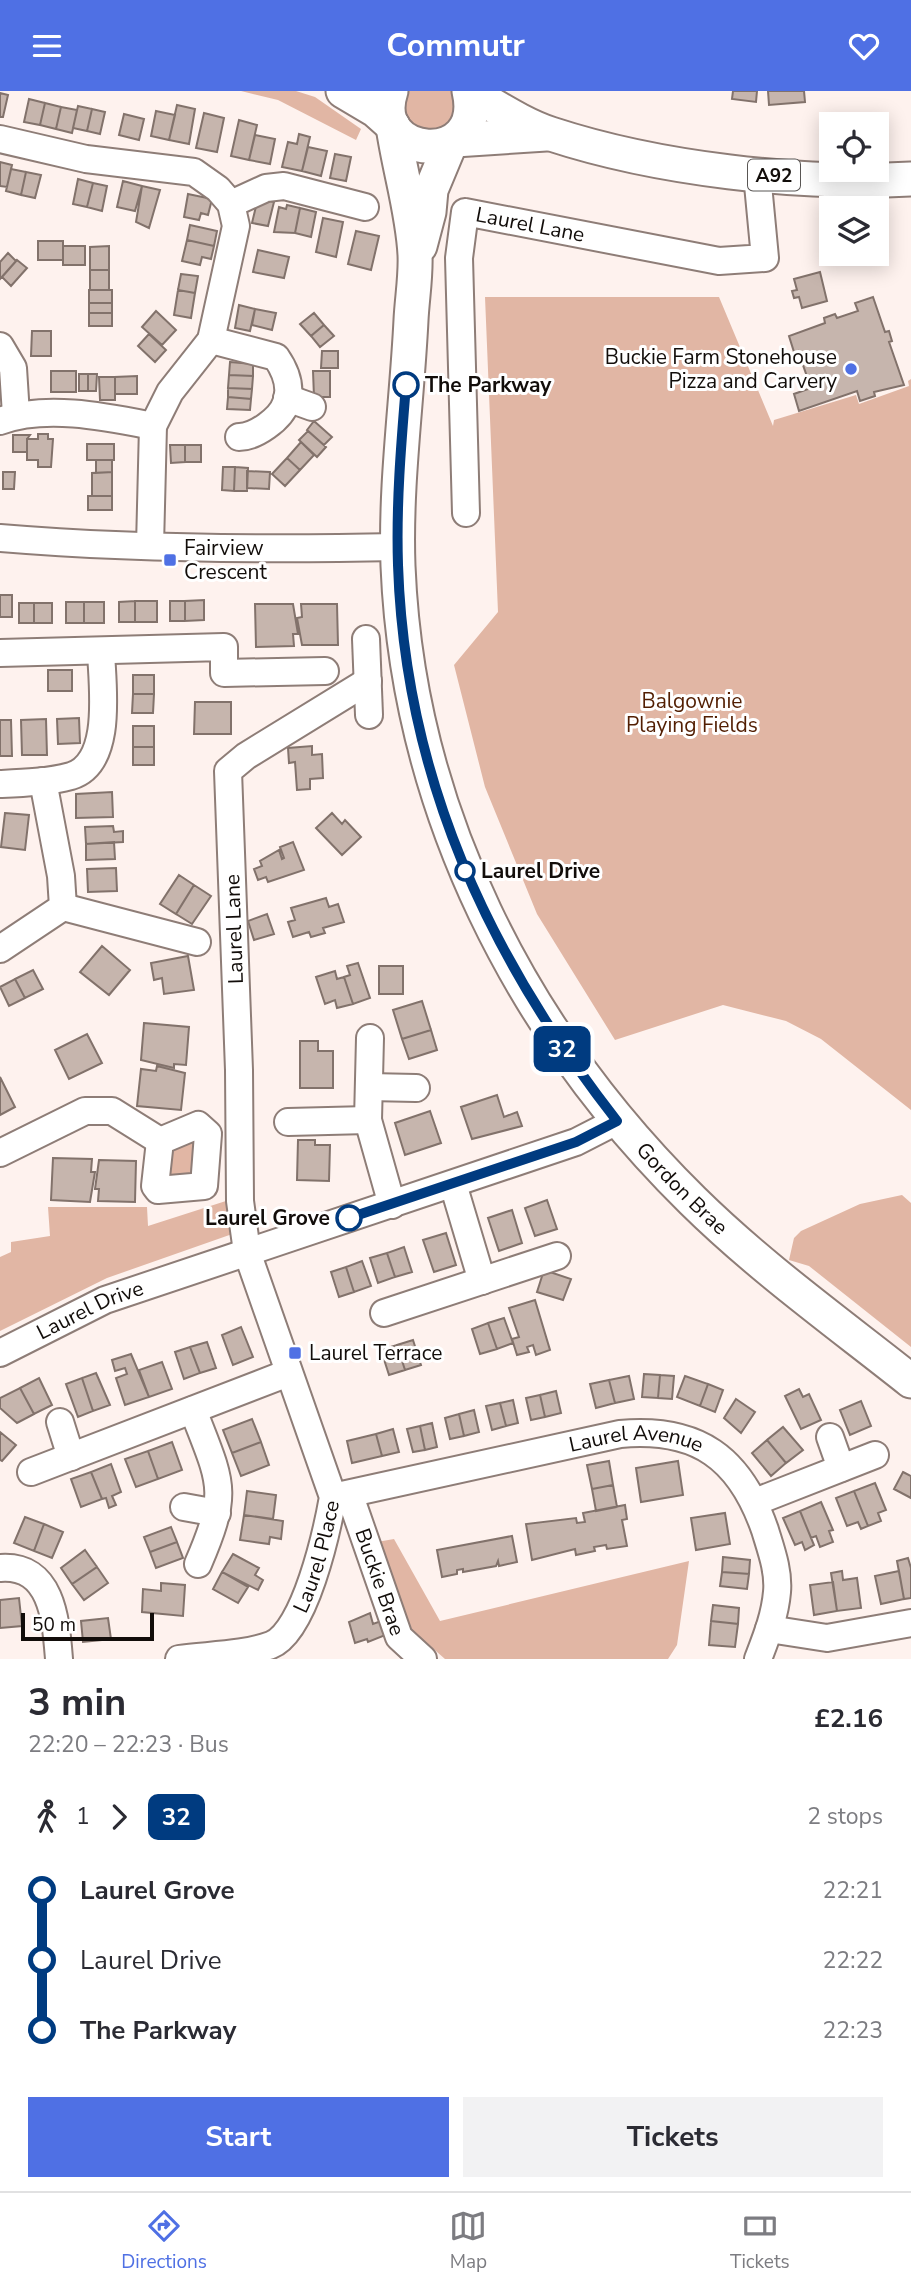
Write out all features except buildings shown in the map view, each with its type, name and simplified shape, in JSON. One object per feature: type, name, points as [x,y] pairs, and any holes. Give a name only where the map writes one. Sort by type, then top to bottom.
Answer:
[{"type":"main road","name":"A92","points":[[343,91],[375,110],[413,144],[439,147],[453,141],[548,134]]},
{"type":"main road","name":"Gordon Brae","points":[[391,91],[388,105],[415,254],[402,437],[398,547],[402,620],[419,723],[442,808],[461,861],[484,914],[541,1018],[617,1121],[727,1233],[911,1381]]},
{"type":"main road","name":"A92","points":[[453,141],[470,118],[469,92]]},
{"type":"main road","name":"A92","points":[[469,92],[548,134],[639,155],[757,174],[813,179],[911,179]]},
{"type":"main road","name":"Gordon Brae","points":[[415,254],[424,236],[431,190],[453,141]]},
{"type":"street","points":[[0,139],[86,159],[194,172],[218,189],[231,204],[236,226],[211,340],[170,392],[153,426],[150,546]]},
{"type":"street","name":"Laurel Lane","points":[[466,513],[459,258],[466,212],[719,261],[751,261],[765,258],[757,174]]},
{"type":"street","points":[[231,204],[266,188],[284,185],[365,207]]},
{"type":"street","points":[[211,340],[276,357],[288,380],[286,404],[265,428],[247,437],[239,437]]},
{"type":"street","points":[[0,346],[13,368],[8,418],[109,418],[153,426]]},
{"type":"street","points":[[287,398],[312,407]]},
{"type":"street","points":[[0,538],[264,549],[398,547]]},
{"type":"street","points":[[366,639],[369,715]]},
{"type":"street","points":[[0,653],[224,647],[224,673],[325,671]]},
{"type":"street","points":[[0,784],[43,781],[74,775],[91,761],[100,742],[101,651]]},
{"type":"street","name":"Laurel Lane","points":[[247,1252],[240,1201],[239,1070],[228,771],[246,756],[368,681]]},
{"type":"street","points":[[43,781],[61,876],[63,907]]},
{"type":"street","points":[[0,949],[63,907],[197,942]]},
{"type":"street","points":[[370,1038],[368,1120],[392,1205]]},
{"type":"street","points":[[369,1087],[416,1088]]},
{"type":"street","points":[[0,1153],[85,1111],[112,1111],[160,1141]]},
{"type":"street","points":[[288,1122],[368,1120]]},
{"type":"street","name":"Laurel Drive","points":[[0,1353],[104,1300],[576,1142],[617,1121]]},
{"type":"street","points":[[453,1184],[482,1281]]},
{"type":"street","name":"Laurel Place","points":[[179,1659],[272,1644],[290,1629],[341,1497],[288,1373],[247,1252]]},
{"type":"street","points":[[384,1313],[557,1256]]},
{"type":"street","points":[[31,1472],[288,1373]]},
{"type":"street","points":[[193,1411],[219,1478],[220,1499],[198,1564]]},
{"type":"street","points":[[60,1422],[71,1457]]},
{"type":"street","name":"Laurel Avenue","points":[[341,1497],[584,1440],[652,1431],[701,1444],[738,1474],[755,1503],[774,1557],[778,1591],[758,1659]]},
{"type":"street","points":[[830,1437],[841,1468]]},
{"type":"street","points":[[755,1503],[875,1455]]},
{"type":"street","name":"Buckie Brae","points":[[341,1497],[399,1637],[422,1659]]},
{"type":"street","points":[[184,1507],[217,1513]]},
{"type":"street","points":[[0,1569],[26,1574],[39,1584],[51,1599],[59,1659]]},
{"type":"street","points":[[769,1629],[799,1637],[827,1638],[911,1623]]},
{"type":"green space","points":[[241,91],[296,91],[315,97],[361,129],[356,140],[278,100]]},
{"type":"green space","points":[[407,91],[452,91],[456,108],[450,121],[442,130],[416,130],[405,116]]},
{"type":"green space","name":"Balgownie Playing Fields","points":[[485,297],[719,297],[773,426],[774,420],[856,395],[859,404],[909,386],[908,381],[911,379],[911,1110],[821,1039],[786,1021],[723,1005],[615,1040],[537,914],[485,787],[454,665],[498,612]]},
{"type":"green space","points":[[196,1131],[197,1181],[166,1180],[167,1150]]},
{"type":"green space","points":[[902,1195],[911,1203],[911,1347],[809,1266],[789,1260],[794,1238],[801,1231],[860,1204]]},
{"type":"green space","points":[[229,1200],[238,1232],[107,1278],[0,1331],[0,1257],[11,1252],[11,1242],[50,1236],[48,1207],[147,1207],[148,1226]]},
{"type":"green space","points":[[394,1539],[440,1621],[689,1561],[677,1645],[668,1659],[445,1659],[412,1630],[377,1542]]},
{"type":"bus line","name":"32","points":[[349,1218],[576,1142],[617,1121],[541,1018],[507,958],[477,899],[442,808],[419,723],[401,605],[398,567],[399,487],[406,385]]},
{"type":"place","name":"Buckie Farm Stonehouse Pizza and Carvery","points":[[851,369]]},
{"type":"place","name":"The Parkway","points":[[406,385]]},
{"type":"place","name":"Fairview Crescent","points":[[170,560]]},
{"type":"place","name":"Laurel Drive","points":[[465,871]]},
{"type":"place","name":"Laurel Grove","points":[[349,1218]]},
{"type":"place","name":"Laurel Terrace","points":[[295,1353]]}]
